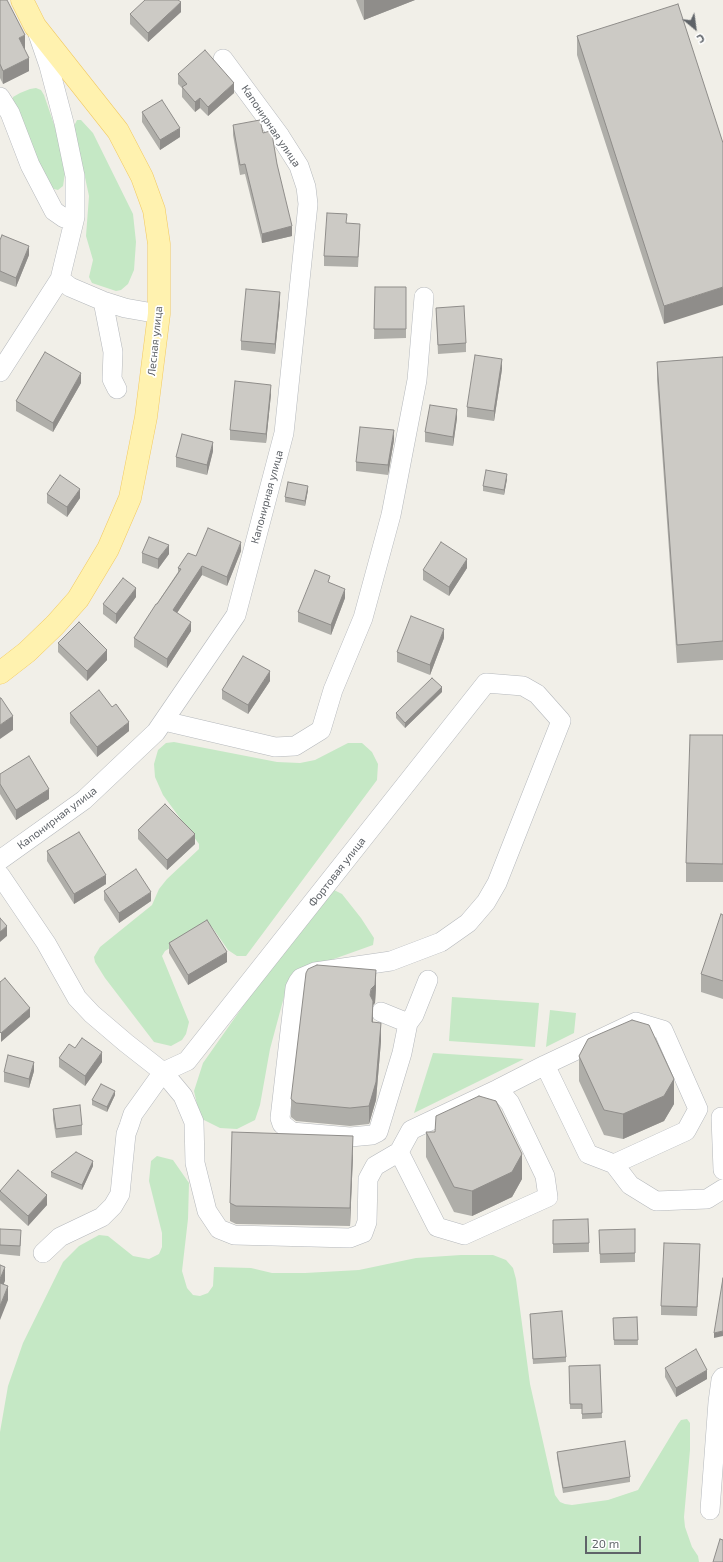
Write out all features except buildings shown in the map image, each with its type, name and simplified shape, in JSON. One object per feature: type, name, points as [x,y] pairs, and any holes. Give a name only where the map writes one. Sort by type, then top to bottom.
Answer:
[{"type":"main road","name":"Лесная улица","points":[[0,673],[27,652],[78,600],[108,549],[130,498],[146,417],[159,314],[159,244],[154,210],[142,177],[118,132],[35,26],[22,0]]},
{"type":"street","points":[[0,372],[60,279],[75,217],[75,176],[64,123],[49,66],[35,26]]},
{"type":"street","name":"Капонирная улица","points":[[0,860],[84,800],[156,732],[236,615],[284,433],[308,204],[306,187],[299,166],[276,130],[223,59]]},
{"type":"street","points":[[0,97],[10,113],[30,165],[54,211],[64,218],[75,217]]},
{"type":"street","points":[[60,279],[70,288],[103,301],[125,308],[159,314]]},
{"type":"street","points":[[164,721],[275,747],[295,746],[321,730],[333,690],[363,618],[391,515],[417,380],[424,297]]},
{"type":"street","points":[[103,301],[113,352],[112,379],[117,389]]},
{"type":"street","name":"Фортовая улица","points":[[163,1072],[187,1061],[486,683],[523,686],[537,694],[561,721],[496,883],[486,902],[468,923],[441,942],[391,961],[315,972],[301,978],[295,988],[280,1118],[282,1124],[292,1132],[350,1137],[372,1135],[378,1132],[402,1053],[408,1024]]},
{"type":"street","points":[[0,875],[46,943],[77,998],[109,1029],[163,1072],[183,1096],[194,1122],[195,1163],[207,1211],[219,1229],[234,1235],[350,1238],[363,1233],[367,1222],[368,1179],[375,1166],[399,1152],[411,1130],[636,1022],[663,1030],[698,1109],[686,1131],[614,1164]]},
{"type":"street","points":[[381,1012],[408,1024],[414,1015],[428,980]]},
{"type":"street","points":[[545,1065],[588,1154],[614,1164],[630,1185],[656,1201],[715,1194]]},
{"type":"street","points":[[43,1253],[60,1237],[102,1217],[113,1206],[120,1194],[128,1126],[133,1114],[163,1072]]},
{"type":"street","points":[[399,1152],[437,1227],[464,1235],[548,1196],[546,1176],[510,1103],[498,1089]]},
{"type":"street","points":[[723,1117],[721,1117],[723,1170]]},
{"type":"street","points":[[710,1510],[720,1380],[723,1377]]},
{"type":"green space","points":[[36,88],[41,90],[44,95],[58,136],[65,173],[63,186],[58,190],[50,186],[32,150],[12,100],[13,97],[20,93]]},
{"type":"green space","points":[[77,120],[81,120],[93,133],[133,214],[136,242],[134,270],[128,284],[121,290],[116,291],[92,283],[89,277],[93,260],[86,236],[89,196],[74,126]]},
{"type":"green space","points":[[174,742],[277,762],[300,763],[315,760],[348,743],[362,743],[372,752],[378,764],[377,780],[246,956],[237,956],[228,950],[212,927],[208,925],[165,951],[162,956],[189,1022],[186,1034],[182,1040],[171,1046],[154,1042],[105,978],[95,962],[94,957],[100,947],[152,905],[159,889],[167,879],[199,849],[199,844],[163,795],[155,777],[154,764],[158,750],[166,743]]},
{"type":"green space","points":[[334,890],[342,894],[361,918],[374,938],[373,945],[303,970],[288,982],[270,1049],[260,1105],[255,1120],[237,1129],[220,1128],[200,1118],[194,1091],[203,1063],[303,921]]},
{"type":"green space","points":[[452,997],[539,1003],[535,1047],[449,1041]]},
{"type":"green space","points":[[550,1010],[576,1013],[574,1033],[546,1047]]},
{"type":"green space","points":[[433,1053],[524,1059],[414,1113]]},
{"type":"green space","points":[[157,1156],[173,1160],[189,1183],[188,1219],[182,1271],[187,1288],[193,1295],[200,1296],[208,1293],[213,1286],[214,1267],[251,1268],[272,1273],[305,1273],[359,1270],[416,1258],[461,1255],[493,1255],[506,1260],[513,1268],[516,1279],[530,1384],[555,1495],[560,1502],[572,1505],[608,1500],[638,1490],[678,1424],[681,1420],[687,1419],[690,1423],[690,1450],[684,1517],[685,1527],[692,1547],[698,1556],[699,1562],[0,1562],[0,1432],[8,1386],[23,1343],[63,1262],[79,1246],[99,1235],[108,1236],[133,1256],[149,1259],[159,1254],[162,1247],[162,1233],[149,1181],[151,1161]]}]
